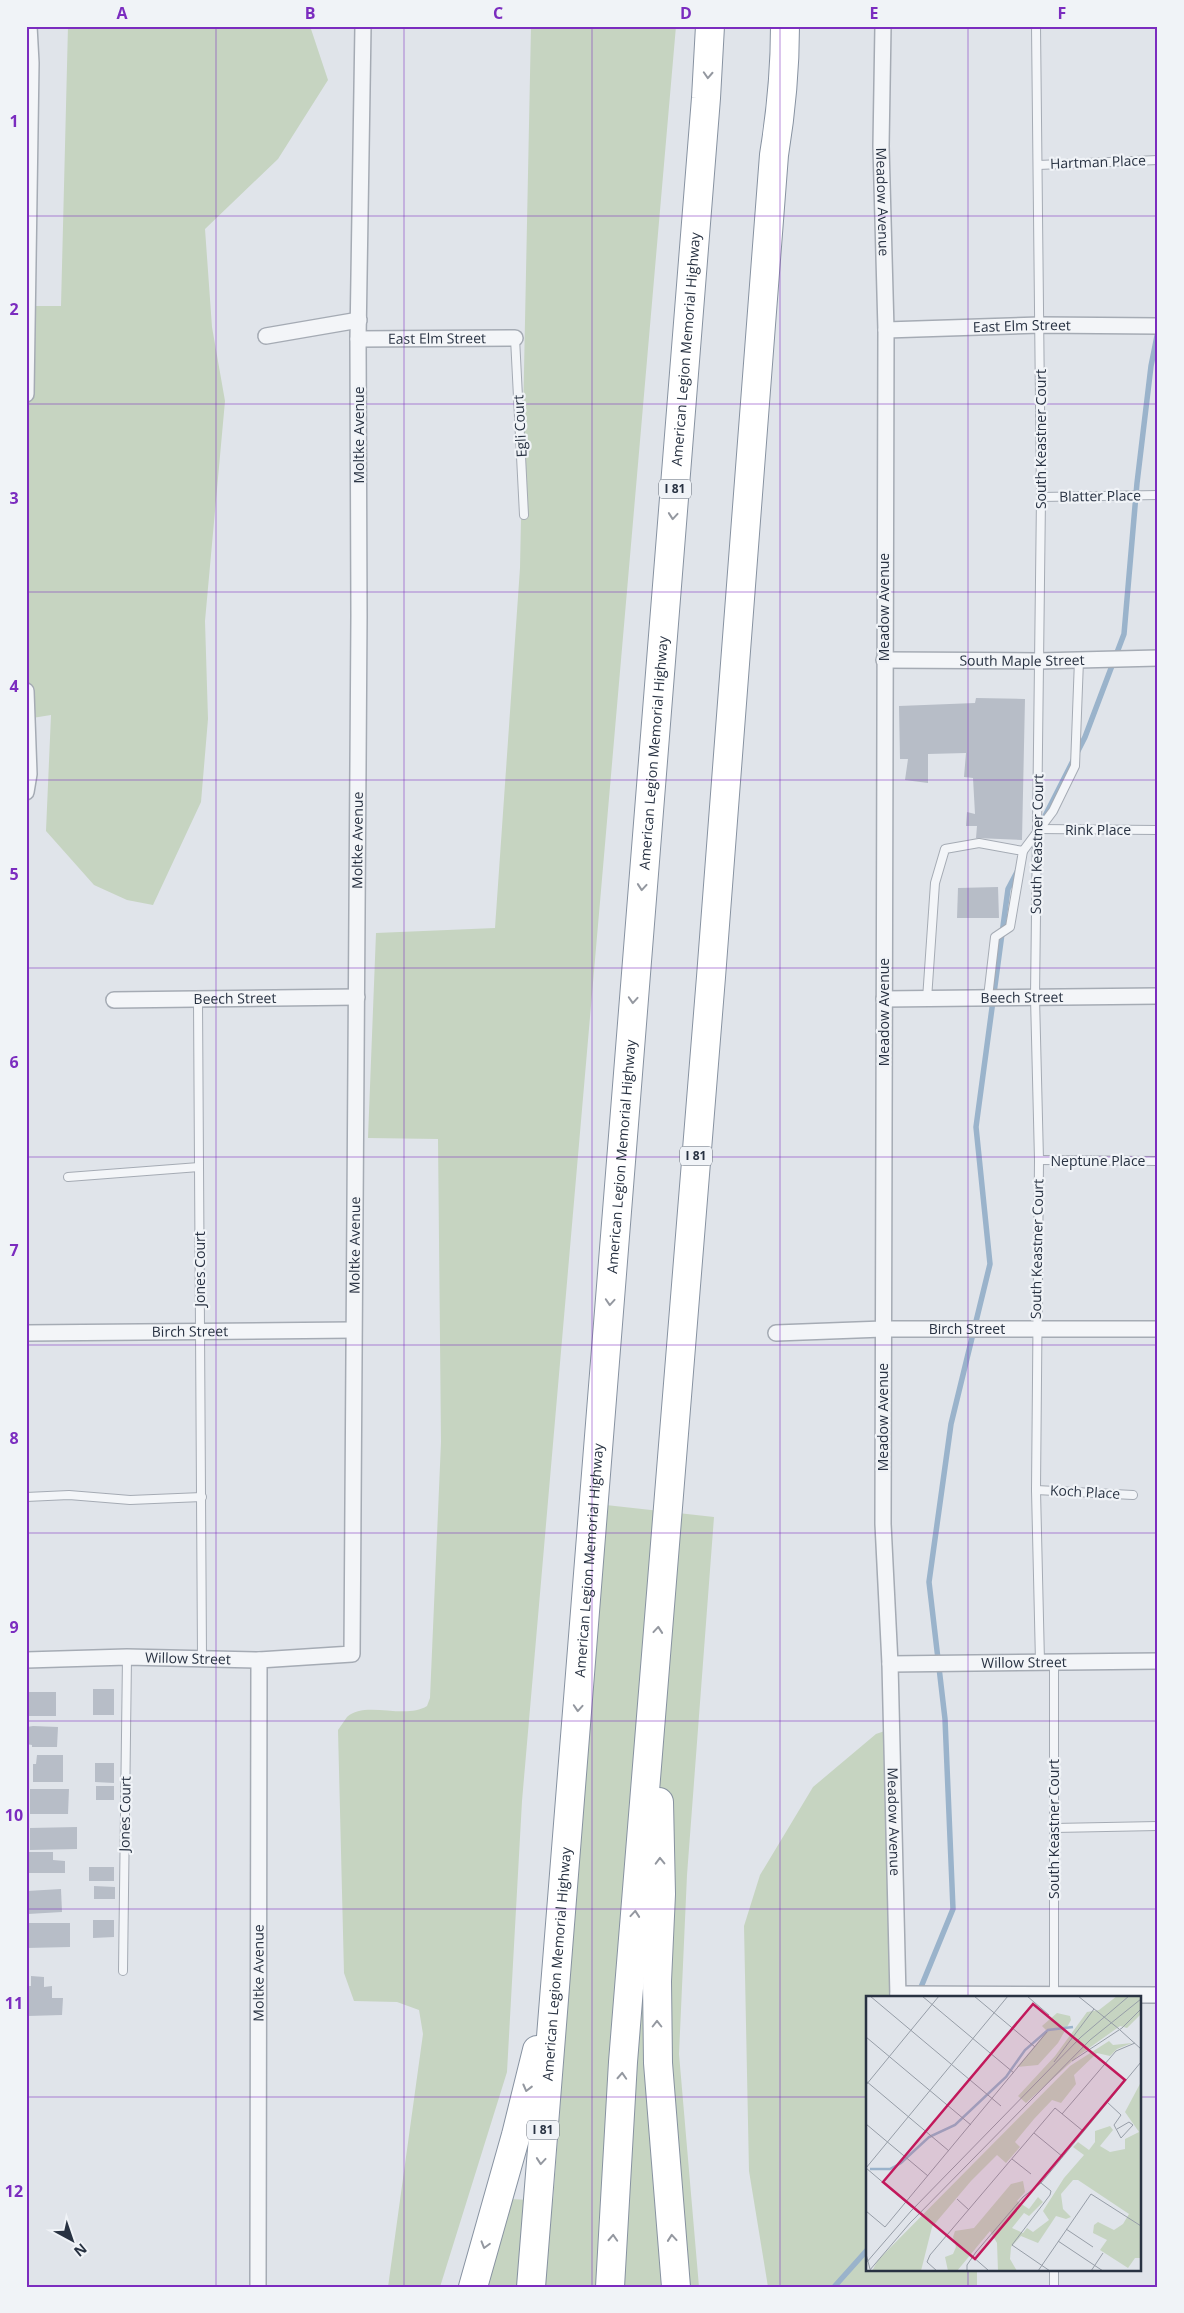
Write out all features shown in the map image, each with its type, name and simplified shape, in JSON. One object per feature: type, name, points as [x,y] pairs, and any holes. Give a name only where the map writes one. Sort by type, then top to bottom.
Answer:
[{"type":"highway","name":"American Legion Memorial Highway","points":[[531,2287],[636,952],[706,108],[710,26]]},
{"type":"highway","name":"I 81","points":[[610,2287],[623,2062],[774,155],[780,119],[785,26]]},
{"type":"highway","points":[[654,1668],[661,1884],[657,1980],[658,2063],[676,2287]]},
{"type":"highway","points":[[472,2287],[516,2136],[556,1973]]},
{"type":"street","points":[[26,394],[31,63],[29,26]]},
{"type":"street","name":"Moltke Avenue","points":[[352,1654],[357,996],[358,339],[364,26]]},
{"type":"street","name":"Meadow Avenue","points":[[883,26],[881,146],[886,330],[883,1524],[890,1664],[898,1996]]},
{"type":"street","points":[[266,336],[359,320]]},
{"type":"street","name":"East Elm Street","points":[[886,330],[1040,325],[1158,326]]},
{"type":"street","name":"East Elm Street","points":[[358,339],[515,338]]},
{"type":"street","name":"South Maple Street","points":[[884,660],[1038,661],[1158,658]]},
{"type":"street","points":[[26,691],[29,774],[26,792]]},
{"type":"street","name":"Beech Street","points":[[114,1000],[357,996]]},
{"type":"street","name":"Beech Street","points":[[884,999],[1158,996]]},
{"type":"street","name":"Birch Street","points":[[776,1333],[883,1329],[1158,1329]]},
{"type":"street","name":"Birch Street","points":[[26,1333],[354,1330]]},
{"type":"street","name":"Willow Street","points":[[26,1660],[127,1657],[259,1660],[352,1654]]},
{"type":"street","name":"Moltke Avenue","points":[[258,2287],[259,1660]]},
{"type":"street","name":"Willow Street","points":[[890,1664],[1158,1662]]},
{"type":"street","points":[[898,1996],[1158,1995]]},
{"type":"lane","name":"South Keastner Court","points":[[1036,26],[1042,497],[1038,661],[1035,997],[1039,1160],[1036,1490],[1047,1662],[1054,1828],[1054,1996]]},
{"type":"lane","name":"Hartman Place","points":[[1038,165],[1158,160]]},
{"type":"lane","name":"Egli Court","points":[[515,338],[524,515]]},
{"type":"lane","name":"Blatter Place","points":[[1042,497],[1158,495]]},
{"type":"lane","points":[[988,998],[995,937],[1010,926],[1023,851],[1037,829],[1052,811],[1075,766],[1079,660]]},
{"type":"lane","name":"Rink Place","points":[[1037,829],[1158,830]]},
{"type":"lane","points":[[927,998],[935,884],[945,848],[979,843],[1023,851]]},
{"type":"lane","name":"Jones Court","points":[[198,1000],[202,1658]]},
{"type":"lane","name":"Neptune Place","points":[[1039,1160],[1158,1161]]},
{"type":"lane","points":[[68,1177],[199,1167]]},
{"type":"lane","name":"Koch Place","points":[[1036,1490],[1134,1495]]},
{"type":"lane","points":[[26,1497],[69,1495],[130,1500],[202,1497]]},
{"type":"lane","name":"Jones Court","points":[[123,1971],[127,1657]]},
{"type":"lane","points":[[1054,1828],[1158,1826]]},
{"type":"lane","points":[[1054,2270],[1054,2287]]},
{"type":"green space","points":[[68,26],[310,26],[328,80],[278,159],[205,229],[212,327],[225,401],[205,621],[208,719],[201,802],[153,905],[127,900],[94,885],[46,831],[51,715],[26,719],[26,306],[61,306]]},
{"type":"green space","points":[[531,26],[676,26],[522,1801],[507,2072],[440,2287],[388,2287],[423,2034],[419,2010],[397,2002],[354,2001],[344,1973],[338,1730],[347,1717],[355,1712],[364,1710],[418,1710],[427,1706],[430,1698],[441,1442],[438,1139],[368,1138],[376,933],[495,928],[520,568]]},
{"type":"green space","points":[[606,1505],[714,1517],[687,1875],[679,2054],[699,2287],[485,2287],[509,2199],[553,2201]]},
{"type":"green space","points":[[899,1726],[902,1996],[866,1996],[866,2270],[977,2270],[977,2287],[768,2287],[749,2171],[744,1926],[760,1875],[813,1787],[876,1734]]},
{"type":"building","points":[[976,698],[1025,699],[1022,840],[976,838],[977,826],[966,826],[967,812],[975,814],[973,778],[964,777],[966,753],[928,754],[928,783],[905,780],[908,759],[900,759],[899,706],[975,703]]},
{"type":"building","points":[[998,887],[999,918],[957,918],[958,888]]},
{"type":"building","points":[[93,1689],[114,1689],[114,1715],[93,1715]]},
{"type":"building","points":[[27,1692],[56,1692],[56,1716],[27,1716]]},
{"type":"building","points":[[27,1727],[58,1727],[57,1747],[32,1747],[32,1745],[26,1744]]},
{"type":"building","points":[[37,1755],[63,1755],[63,1782],[33,1782],[33,1764],[36,1764]]},
{"type":"building","points":[[95,1763],[114,1763],[114,1783],[95,1782]]},
{"type":"building","points":[[96,1786],[114,1786],[114,1800],[96,1800]]},
{"type":"building","points":[[30,1789],[69,1789],[68,1814],[30,1814]]},
{"type":"building","points":[[77,1827],[77,1849],[30,1850],[30,1828]]},
{"type":"building","points":[[26,1852],[53,1852],[53,1860],[65,1861],[65,1873],[26,1873]]},
{"type":"building","points":[[89,1867],[114,1867],[114,1881],[89,1881]]},
{"type":"building","points":[[94,1886],[115,1887],[115,1899],[94,1899]]},
{"type":"building","points":[[61,1889],[62,1912],[28,1914],[27,1891]]},
{"type":"building","points":[[93,1920],[114,1920],[114,1937],[93,1938]]},
{"type":"building","points":[[27,1923],[70,1923],[70,1947],[26,1948]]},
{"type":"building","points":[[31,1976],[44,1977],[44,1987],[52,1986],[52,1998],[63,1998],[62,2015],[28,2016],[28,1986],[31,1986]]},
{"type":"waterway","points":[[1043,820],[1085,737],[1124,634],[1137,483],[1151,366],[1158,331]]},
{"type":"waterway","points":[[919,1992],[953,1909],[945,1719],[929,1582],[951,1424],[990,1264],[976,1127],[1008,889],[1018,870]]},
{"type":"waterway","points":[[834,2287],[866,2251]]}]
